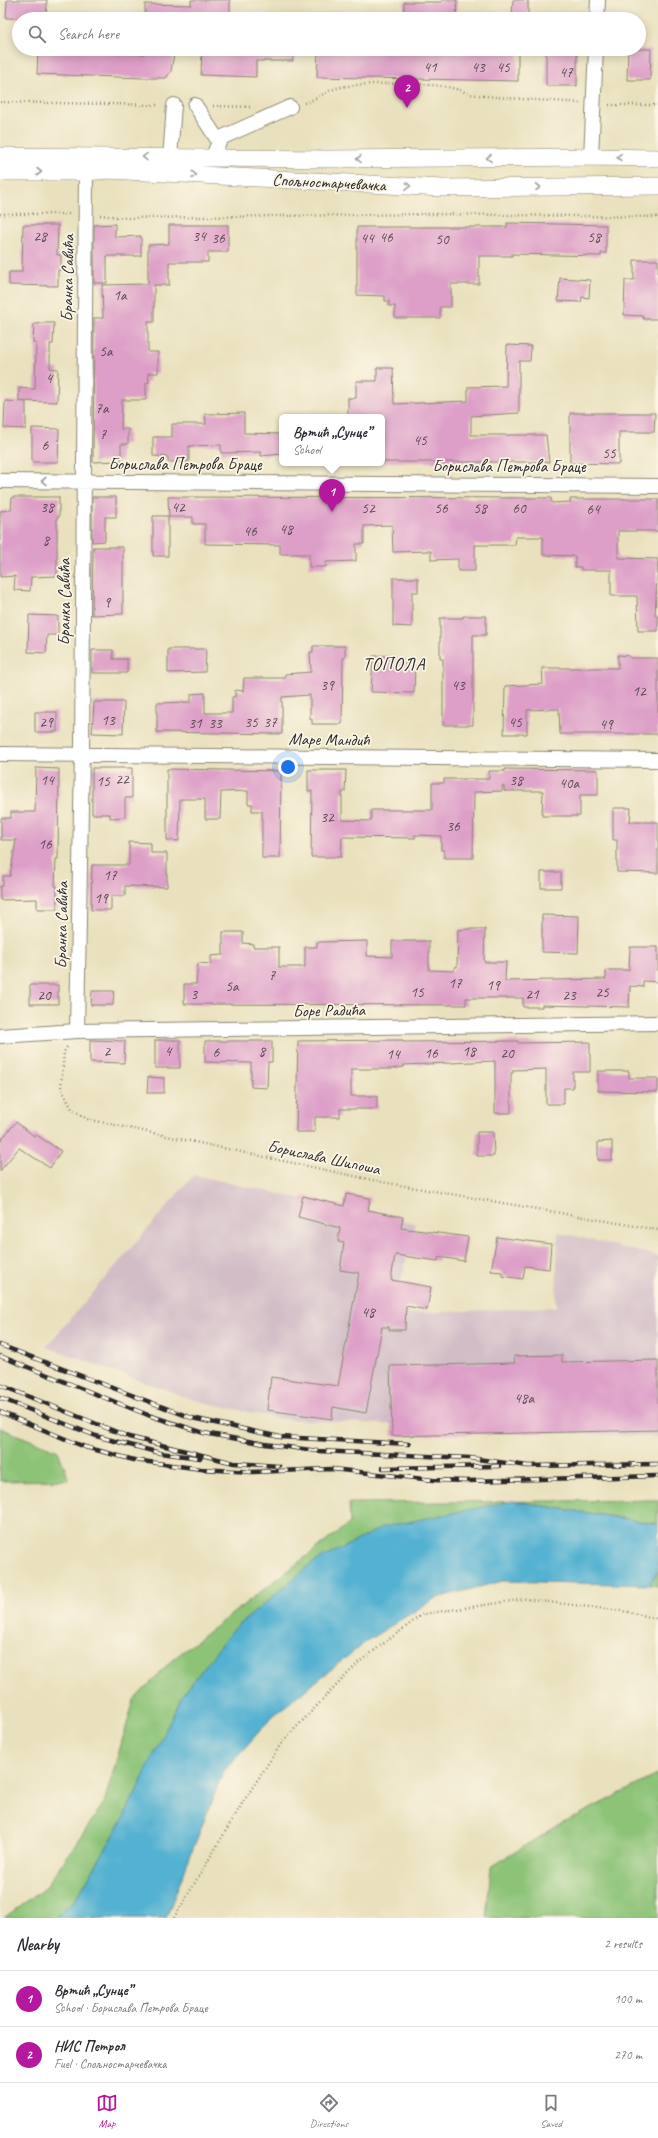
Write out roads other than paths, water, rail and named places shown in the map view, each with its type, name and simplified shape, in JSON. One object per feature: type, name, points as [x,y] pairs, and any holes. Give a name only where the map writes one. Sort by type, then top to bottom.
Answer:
[{"type":"street","points":[[597,12],[598,0]]},
{"type":"street","points":[[591,157],[596,56]]},
{"type":"street","points":[[170,158],[174,105]]},
{"type":"street","points":[[195,105],[219,142]]},
{"type":"street","points":[[212,158],[219,142],[223,137],[290,107]]},
{"type":"street","name":"Спољностарчевачка","points":[[0,156],[327,160],[591,157],[658,158]]},
{"type":"street","name":"Спољностарчевачка","points":[[0,172],[86,172],[108,170],[442,188],[658,186]]},
{"type":"street","name":"Бранка Савића","points":[[77,1031],[82,754],[86,172]]},
{"type":"street","name":"Борислава Петрова Браце","points":[[0,481],[658,486]]},
{"type":"street","name":"Маре Мандић","points":[[0,754],[658,760]]},
{"type":"street","name":"Боре Радића","points":[[0,1036],[77,1031],[658,1023]]},
{"type":"water","points":[[512,1501],[658,1524],[658,1571],[650,1585],[503,1581],[436,1598],[368,1640],[274,1715],[223,1772],[166,1918],[54,1918],[76,1899],[122,1821],[182,1696],[231,1632],[311,1564],[383,1527]]},
{"type":"railway","points":[[0,1345],[192,1418],[280,1437],[409,1444]]},
{"type":"railway","points":[[0,1356],[148,1415],[204,1433],[265,1444],[318,1451],[470,1458],[528,1466],[658,1464]]},
{"type":"railway","points":[[0,1385],[129,1437],[234,1463],[279,1466]]},
{"type":"railway","points":[[0,1398],[96,1436],[160,1453],[200,1458]]},
{"type":"railway","points":[[0,1412],[85,1447],[134,1460],[201,1469],[252,1472],[332,1469],[433,1480],[468,1481],[658,1476]]},
{"type":"railway","points":[[383,1468],[499,1466]]},
{"type":"place","name":"НИС Петрол","points":[[407,108]]},
{"type":"place","name":"Вртић „Сунце”","points":[[332,512]]},
{"type":"district","name":"ТОПОЛА","points":[[394,664]]}]
